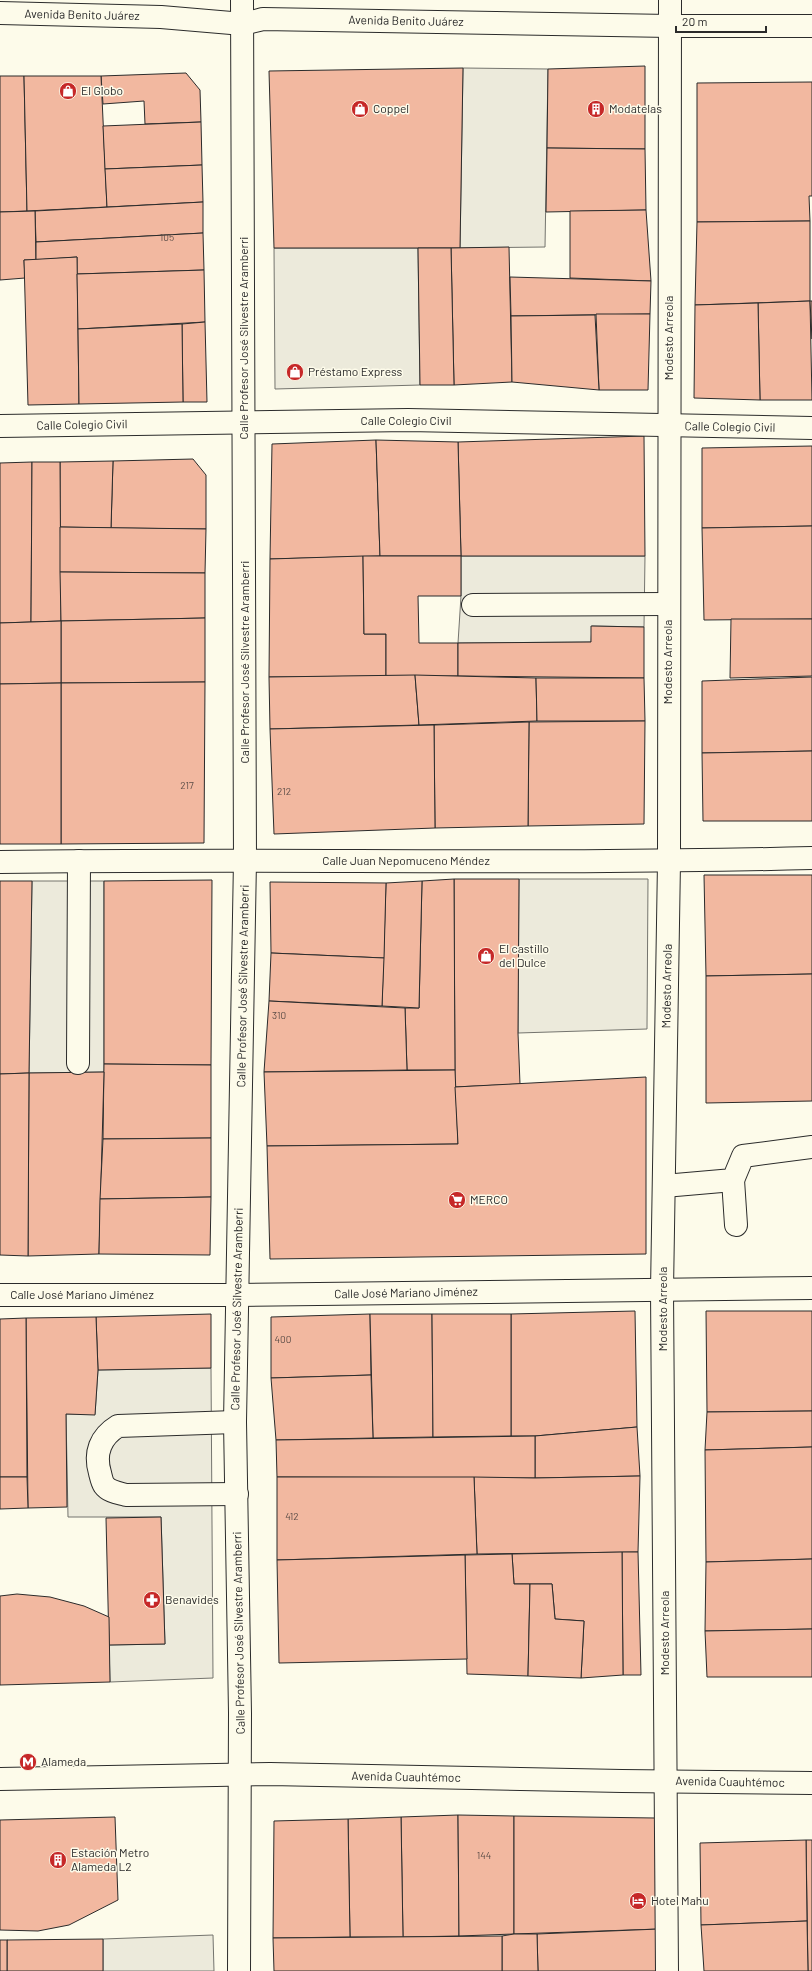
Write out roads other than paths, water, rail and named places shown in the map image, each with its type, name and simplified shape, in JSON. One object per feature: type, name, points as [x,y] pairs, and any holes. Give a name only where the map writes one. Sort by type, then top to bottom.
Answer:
[{"type":"main road","name":"Calle Profesor José Silvestre Aramberri","points":[[239,1971],[241,1776],[235,1422],[245,860],[245,423],[242,0]]},
{"type":"main road","name":"Modesto Arreola","points":[[667,1971],[662,1290],[668,862],[670,0]]},
{"type":"main road","name":"Avenida Benito Juárez","points":[[0,13],[147,16],[243,24],[263,19],[670,26],[812,26]]},
{"type":"main road","name":"Calle Colegio Civil","points":[[0,426],[408,420],[669,427],[812,428]]},
{"type":"main road","points":[[473,605],[668,604]]},
{"type":"main road","name":"Calle Juan Nepomuceno Méndez","points":[[0,862],[245,860],[668,862],[812,858]]},
{"type":"main road","points":[[78,861],[78,1063]]},
{"type":"main road","points":[[736,1225],[733,1180],[743,1156],[812,1147]]},
{"type":"main road","points":[[664,1186],[733,1180]]},
{"type":"main road","name":"Calle José Mariano Jiménez","points":[[0,1295],[238,1295],[812,1288]]},
{"type":"main road","points":[[235,1422],[133,1424],[118,1426],[108,1432],[102,1439],[97,1453],[98,1468],[103,1485],[112,1491],[126,1495],[237,1494]]},
{"type":"main road","name":"Avenida Cuauhtémoc","points":[[0,1778],[241,1776],[270,1774],[812,1783]]},
{"type":"place","name":"El Globo","points":[[68,91]]},
{"type":"place","name":"Coppel","points":[[360,109]]},
{"type":"place","name":"Modatelas","points":[[596,109]]},
{"type":"place","name":"Préstamo Express","points":[[295,372]]},
{"type":"place","name":"El castillo del Dulce","points":[[486,956]]},
{"type":"place","name":"MERCO","points":[[457,1200]]},
{"type":"place","name":"Benavides","points":[[152,1600]]},
{"type":"place","name":"Alameda","points":[[28,1762]]},
{"type":"place","name":"Estación Metro Alameda L2","points":[[58,1860]]},
{"type":"place","name":"Hotel Mahu","points":[[638,1901]]}]
